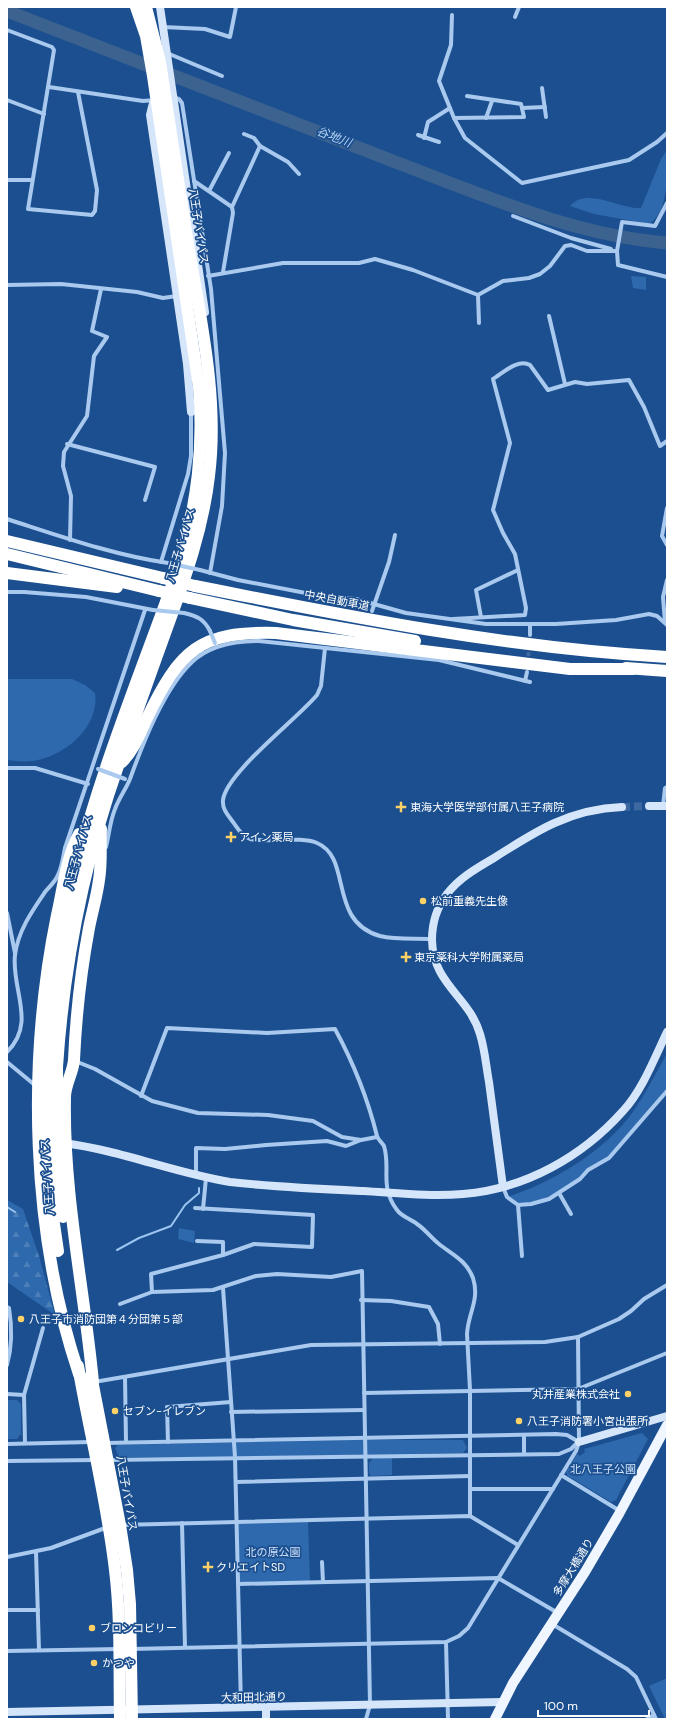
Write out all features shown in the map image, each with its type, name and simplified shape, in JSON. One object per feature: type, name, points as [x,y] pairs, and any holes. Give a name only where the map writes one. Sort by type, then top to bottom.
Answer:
[{"type":"highway","name":"八王子バイパス","points":[[120,1715],[129,1593],[115,1526],[92,1442],[60,1266],[58,1154],[53,1067],[55,986],[63,929],[76,868],[92,812],[178,568],[187,539],[199,476],[194,350],[149,49],[136,7]]},
{"type":"highway","name":"八王子バイパス","points":[[53,1067],[72,932],[86,868],[117,767],[197,542],[217,422],[160,62],[146,7]]},
{"type":"highway","name":"中央自動車道","points":[[7,540],[195,586],[424,630],[572,650],[667,658]]},
{"type":"highway","points":[[7,554],[153,590],[293,620],[385,637],[504,655],[633,669],[667,671]]},
{"type":"highway","points":[[7,573],[103,586],[153,590]]},
{"type":"highway","points":[[117,767],[132,750],[164,684],[183,658],[192,650],[207,641],[232,634],[276,632],[570,669],[633,669]]},
{"type":"highway","points":[[93,1382],[84,1303],[73,1234],[66,1144],[65,1089],[71,1077],[74,1061],[76,1020],[83,963],[102,862],[101,835],[104,806]]},
{"type":"highway","points":[[79,1374],[61,1315],[52,1271],[45,1223],[40,1141],[39,1088],[41,1040],[49,965],[69,849],[92,812]]},
{"type":"highway","points":[[72,932],[78,922],[86,893],[94,873],[102,862]]},
{"type":"highway","name":"八王子バイパス","points":[[58,1217],[105,1442],[115,1526]]},
{"type":"highway","name":"八王子バイパス","points":[[125,1649],[132,1715]]},
{"type":"main road","name":"多摩大橋通り","points":[[495,1719],[502,1702],[620,1511],[667,1425]]},
{"type":"street","points":[[146,36],[151,7]]},
{"type":"street","points":[[160,7],[162,27],[207,289],[217,422],[225,453],[222,506],[210,573]]},
{"type":"street","points":[[162,27],[204,29],[230,37],[236,7]]},
{"type":"street","points":[[515,17],[519,7]]},
{"type":"street","points":[[452,15],[451,45],[439,81],[454,118],[465,138],[522,183],[628,160],[657,142],[667,133]]},
{"type":"street","points":[[7,30],[52,47],[54,50],[28,209],[92,215],[95,211],[97,190],[78,92]]},
{"type":"street","points":[[167,54],[222,76]]},
{"type":"street","points":[[49,87],[143,101],[174,97],[179,99],[182,103],[208,276],[205,353]]},
{"type":"street","points":[[542,88],[546,117]]},
{"type":"street","points":[[454,118],[524,117],[522,104],[516,102],[492,101],[467,96]]},
{"type":"street","points":[[7,100],[44,114]]},
{"type":"street","points":[[156,100],[153,103],[150,115],[187,364],[196,412],[188,474],[162,562]]},
{"type":"street","points":[[486,118],[492,101]]},
{"type":"street","points":[[522,108],[545,107]]},
{"type":"street","points":[[424,138],[428,122],[450,108]]},
{"type":"street","points":[[244,134],[254,138],[260,146],[288,162],[300,174]]},
{"type":"street","points":[[418,135],[440,142]]},
{"type":"street","points":[[223,272],[233,213],[232,206],[260,146]]},
{"type":"street","points":[[209,191],[229,153]]},
{"type":"street","points":[[7,180],[32,180]]},
{"type":"street","points":[[194,181],[232,206]]},
{"type":"street","points":[[667,203],[655,226],[622,222],[618,249],[618,265],[667,276]]},
{"type":"street","points":[[513,216],[571,238],[618,249]]},
{"type":"street","points":[[478,295],[503,281],[529,278],[540,274],[550,266],[565,246],[571,245],[588,251],[618,249]]},
{"type":"street","points":[[208,276],[223,272],[282,263],[359,263],[375,259],[413,270],[478,295]]},
{"type":"street","points":[[7,285],[61,284],[101,290],[137,292],[163,298],[177,296]]},
{"type":"street","points":[[70,540],[71,496],[63,466],[64,452],[87,416],[94,356],[108,337],[92,331],[101,290]]},
{"type":"street","points":[[478,295],[479,323]]},
{"type":"street","points":[[549,316],[565,384]]},
{"type":"street","points":[[453,619],[525,615],[526,608],[515,554],[503,533],[493,510],[510,444],[493,380],[520,363],[526,362],[530,364],[548,390],[575,382],[587,384],[629,380],[644,406],[660,446],[667,441]]},
{"type":"street","points":[[68,444],[155,467],[145,500]]},
{"type":"street","points":[[667,508],[662,536],[667,545]]},
{"type":"street","points":[[7,519],[70,540],[137,558],[168,563],[321,596],[356,599],[406,613],[486,624],[530,625],[616,620],[649,614],[658,616],[666,624]]},
{"type":"street","points":[[372,611],[389,562],[395,536]]},
{"type":"street","points":[[481,617],[476,590],[518,570]]},
{"type":"street","points":[[666,624],[663,596],[667,580]]},
{"type":"street","points":[[7,592],[86,597],[145,610],[184,613],[195,616],[204,621],[216,645]]},
{"type":"street","points":[[15,955],[20,936],[30,912],[58,876],[69,849],[88,784],[96,768],[114,698],[145,610]]},
{"type":"street","points":[[530,625],[530,635]]},
{"type":"street","points":[[102,862],[112,816],[127,779],[178,678],[191,662],[216,645],[244,641],[283,643],[365,651],[439,660],[530,682]]},
{"type":"street","points":[[325,648],[320,686],[316,695],[235,778],[223,800],[225,812],[246,838],[257,840],[309,841],[324,847],[334,861],[344,901],[350,912],[366,929],[379,936],[390,938],[432,939]]},
{"type":"street","points":[[525,681],[527,672]]},
{"type":"street","points":[[7,768],[35,768],[88,784]]},
{"type":"street","points":[[96,768],[127,779]]},
{"type":"street","points":[[649,806],[665,806],[665,788],[667,787]]},
{"type":"street","points":[[622,807],[590,810],[560,820],[532,833],[467,875],[455,885],[440,905],[435,916],[432,939],[434,958],[441,976],[470,1012],[478,1027],[483,1045],[503,1187],[507,1197],[518,1205],[549,1200],[580,1179],[588,1170],[609,1158],[667,1091]]},
{"type":"street","points":[[7,913],[15,955],[16,983],[23,1017],[16,1041],[7,1052]]},
{"type":"street","points":[[141,1096],[167,1028],[267,1033],[335,1029],[377,1129],[377,1137],[383,1145],[386,1186],[397,1210],[427,1231],[438,1244],[463,1261],[472,1276],[477,1293],[467,1325],[470,1390],[470,1516]]},
{"type":"street","points":[[40,1141],[110,1152],[196,1176],[253,1185],[411,1195],[463,1194],[503,1187],[532,1178],[568,1159],[597,1137],[624,1110],[644,1080],[667,1032]]},
{"type":"street","points":[[74,1061],[96,1068],[141,1096],[152,1101],[198,1113],[254,1113],[313,1121],[342,1137],[361,1140]]},
{"type":"street","points":[[7,1062],[39,1088],[65,1089]]},
{"type":"street","points":[[196,1176],[196,1148],[224,1149],[327,1141],[346,1146],[361,1140],[377,1137]]},
{"type":"street","points":[[203,1209],[206,1178]]},
{"type":"street","points":[[559,1193],[571,1214]]},
{"type":"street","points":[[518,1205],[522,1256]]},
{"type":"street","points":[[152,1292],[151,1274],[223,1255],[254,1244],[312,1247],[313,1215],[195,1208]]},
{"type":"street","points":[[197,1240],[223,1242],[223,1255]]},
{"type":"street","points":[[120,1304],[152,1292],[223,1288],[256,1276],[277,1274],[331,1277],[362,1271],[361,1300],[364,1393],[365,1519],[370,1705],[366,1719]]},
{"type":"street","points":[[93,1382],[311,1345],[545,1342],[578,1337],[619,1319],[631,1312],[644,1299],[667,1285]]},
{"type":"street","points":[[223,1288],[231,1412],[235,1440],[241,1708]]},
{"type":"street","points":[[361,1300],[391,1301],[429,1307],[438,1324],[440,1344]]},
{"type":"street","points":[[7,1306],[11,1316],[9,1331],[11,1353],[7,1365]]},
{"type":"street","points":[[25,1443],[24,1395],[42,1328]]},
{"type":"street","points":[[7,1651],[446,1642],[459,1636],[468,1628],[576,1451],[579,1442],[578,1337]]},
{"type":"street","points":[[364,1393],[578,1389],[667,1353]]},
{"type":"street","points":[[125,1377],[126,1442]]},
{"type":"street","points":[[7,1394],[24,1395]]},
{"type":"street","points":[[168,1442],[167,1407],[231,1402]]},
{"type":"street","points":[[231,1412],[364,1410]]},
{"type":"street","points":[[7,1461],[559,1454],[571,1449],[579,1442],[667,1416]]},
{"type":"street","points":[[7,1444],[524,1435],[567,1435],[579,1442]]},
{"type":"street","points":[[524,1435],[524,1454]]},
{"type":"street","points":[[560,1475],[620,1511]]},
{"type":"street","points":[[236,1482],[470,1476]]},
{"type":"street","points":[[470,1489],[553,1489]]},
{"type":"street","points":[[7,1557],[51,1548],[115,1526],[470,1516],[518,1545]]},
{"type":"street","points":[[182,1523],[185,1647]]},
{"type":"street","points":[[36,1552],[38,1650]]},
{"type":"street","points":[[322,1562],[323,1582]]},
{"type":"street","points":[[238,1584],[498,1578],[558,1613]]},
{"type":"street","points":[[7,1610],[38,1610]]},
{"type":"street","points":[[551,1624],[627,1669],[636,1676],[655,1717],[647,1719]]},
{"type":"street","points":[[446,1642],[448,1719]]},
{"type":"street","name":"大和田北通り","points":[[7,1712],[132,1715],[266,1707],[502,1702]]},
{"type":"street","points":[[266,1707],[266,1719]]},
{"type":"green space","points":[[667,150],[667,179],[664,200],[661,210],[656,218],[649,224],[594,214],[570,206],[577,200],[595,198],[633,208],[641,208],[661,159]]},
{"type":"green space","points":[[631,276],[646,277],[646,290],[633,288]]},
{"type":"green space","points":[[7,679],[72,679],[85,685],[95,693],[95,706],[92,717],[86,728],[77,738],[67,747],[56,753],[32,761],[7,760]]},
{"type":"green space","points":[[667,1053],[667,1091],[609,1158],[588,1170],[580,1179],[549,1199],[518,1205],[507,1197],[541,1184],[558,1175],[592,1153],[607,1140],[621,1127],[632,1113],[646,1092]]},
{"type":"green space","points":[[7,1200],[23,1209],[39,1256],[55,1315],[7,1282]]},
{"type":"green space","points":[[179,1228],[195,1231],[194,1243],[178,1239]]},
{"type":"green space","points":[[7,1400],[17,1400],[21,1404],[21,1434],[17,1439],[7,1439]]},
{"type":"green space","name":"北八王子公園","points":[[642,1433],[648,1439],[616,1500],[611,1502],[568,1476],[566,1472],[577,1454],[580,1456],[585,1452],[584,1449]]},
{"type":"green space","points":[[355,1440],[463,1440],[467,1448],[463,1453],[226,1457],[119,1457],[115,1448],[118,1445]]},
{"type":"green space","points":[[373,1458],[392,1458],[392,1475],[371,1476],[369,1473],[369,1463]]},
{"type":"green space","name":"北の原公園","points":[[308,1521],[310,1582],[238,1584],[236,1522]]},
{"type":"green space","points":[[667,1678],[667,1719],[665,1719],[649,1686]]},
{"type":"waterway","name":"谷地川","points":[[7,11],[497,201],[564,223],[598,232],[632,239],[667,243]]},
{"type":"waterway","points":[[117,1250],[139,1238],[171,1226],[185,1205],[199,1193],[199,1188]]},
{"type":"waterway","points":[[7,1207],[15,1212]]},
{"type":"tunnel","points":[[528,662],[529,645]]},
{"type":"tunnel","points":[[622,807],[649,806]]},
{"type":"place","name":"東海大学医学部付属八王子病院","points":[[401,807]]},
{"type":"place","name":"アイン薬局","points":[[231,837]]},
{"type":"place","name":"松前重義先生像","points":[[423,901]]},
{"type":"place","name":"東京薬科大学附属薬局","points":[[406,957]]},
{"type":"place","name":"八王子市消防団第４分団第５部","points":[[21,1319]]},
{"type":"place","name":"丸井産業株式会社","points":[[628,1394]]},
{"type":"place","name":"セブン-イレブン","points":[[115,1411]]},
{"type":"place","name":"八王子消防署小宮出張所","points":[[519,1421]]},
{"type":"place","name":"クリエイトSD","points":[[208,1567]]},
{"type":"place","name":"ブロンコビリー","points":[[92,1628]]},
{"type":"place","name":"かつや","points":[[94,1663]]}]
